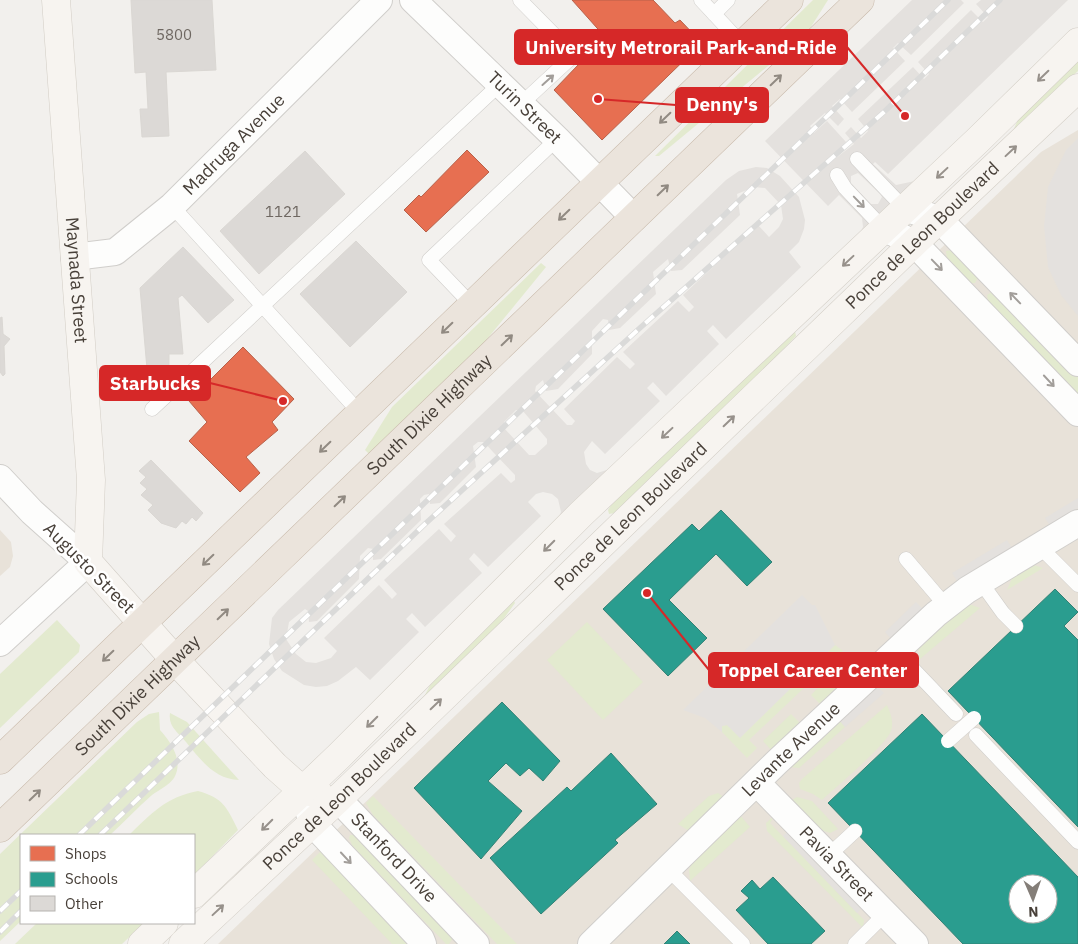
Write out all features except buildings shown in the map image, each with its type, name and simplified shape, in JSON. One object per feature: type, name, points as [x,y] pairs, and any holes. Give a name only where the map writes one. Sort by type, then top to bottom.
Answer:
[{"type":"highway","points":[[0,760],[788,0]]},
{"type":"highway","name":"South Dixie Highway","points":[[0,828],[860,0]]},
{"type":"street","name":"Maynada Street","points":[[56,0],[91,480],[88,562]]},
{"type":"street","name":"Madruga Avenue","points":[[74,257],[115,252],[172,206],[378,0]]},
{"type":"street","name":"Turin Street","points":[[413,0],[600,181],[634,218]]},
{"type":"street","name":"Ponce de Leon Boulevard","points":[[195,893],[581,514],[1078,42]]},
{"type":"street","name":"Ponce de Leon Boulevard","points":[[184,944],[338,799],[938,219],[1078,88]]},
{"type":"street","points":[[904,208],[938,219],[1078,363]]},
{"type":"street","points":[[883,228],[914,243],[1078,413]]},
{"type":"street","points":[[970,300],[994,276]]},
{"type":"street","name":"Augusto Street","points":[[0,478],[32,512],[88,562],[175,660]]},
{"type":"street","name":"Levante Avenue","points":[[591,944],[758,784],[777,762],[946,606],[980,581],[1078,523]]},
{"type":"street","points":[[0,643],[88,562]]},
{"type":"street","name":"Stanford Drive","points":[[175,660],[274,766],[302,790],[338,799],[476,944]]},
{"type":"street","name":"Pavia Street","points":[[758,784],[915,944]]},
{"type":"street","name":"Stanford Drive","points":[[302,790],[312,823],[427,942]]},
{"type":"street","points":[[142,944],[163,924]]},
{"type":"lane","points":[[520,0],[574,55],[521,104]]},
{"type":"lane","points":[[701,0],[742,44]]},
{"type":"lane","points":[[714,14],[728,0]]},
{"type":"lane","points":[[152,409],[500,84]]},
{"type":"lane","points":[[471,304],[429,260],[557,139]]},
{"type":"lane","points":[[858,160],[904,208]]},
{"type":"lane","points":[[837,175],[845,188],[883,228]]},
{"type":"lane","points":[[172,206],[360,413]]},
{"type":"lane","points":[[1039,546],[1078,585]]},
{"type":"lane","points":[[906,559],[946,606]]},
{"type":"lane","points":[[980,581],[1003,613],[1016,626]]},
{"type":"lane","points":[[896,651],[956,714]]},
{"type":"lane","points":[[948,741],[974,718]]},
{"type":"lane","points":[[976,735],[1078,842]]},
{"type":"lane","points":[[829,855],[855,831]]},
{"type":"lane","points":[[668,869],[742,944]]},
{"type":"lane","points":[[855,944],[886,913]]},
{"type":"shaded area","points":[[912,0],[961,0],[964,3],[911,55],[898,43],[893,48],[905,61],[852,112],[840,99],[832,106],[844,119],[838,126],[825,113],[810,126],[814,133],[827,121],[846,142],[833,155],[836,158],[854,144],[845,133],[851,127],[861,138],[868,131],[858,119],[913,67],[924,79],[929,74],[918,62],[971,10],[983,22],[988,17],[976,4],[981,0],[1068,0],[888,174],[875,162],[873,164],[896,185],[915,181],[860,233],[863,227],[862,218],[839,195],[828,206],[765,141]],"holes":[[[858,173],[882,197],[878,204],[871,204],[851,183],[851,176]]]},
{"type":"shaded area","points":[[1078,130],[1078,944],[218,944],[1041,152]]},
{"type":"shaded area","points":[[1078,138],[1078,316],[1061,295],[1048,267],[1044,226],[1048,187],[1066,150]]},
{"type":"shaded area","points":[[756,167],[767,168],[780,176],[799,197],[805,220],[804,229],[799,242],[789,252],[801,267],[726,339],[713,325],[707,331],[719,344],[666,396],[653,382],[647,388],[660,401],[605,454],[592,441],[584,452],[586,464],[590,470],[597,473],[610,469],[558,519],[561,512],[558,499],[552,494],[543,492],[536,494],[528,502],[541,516],[488,567],[474,553],[469,559],[482,573],[425,627],[412,613],[406,619],[419,632],[370,680],[356,667],[338,681],[327,686],[316,687],[304,685],[282,671],[274,659],[269,644],[272,618],[278,610],[726,180],[739,171]],"holes":[[[754,187],[765,188],[781,205],[783,219],[779,227],[769,237],[758,225],[683,295],[694,307],[689,312],[678,301],[623,352],[635,364],[630,369],[617,357],[564,409],[575,421],[572,425],[567,425],[535,391],[536,386],[543,380],[546,391],[558,389],[592,354],[592,331],[603,319],[608,320],[609,330],[620,328],[656,294],[653,272],[668,259],[671,271],[682,270],[740,215],[737,194]],[[516,410],[522,410],[547,439],[547,444],[535,455],[529,455],[504,428],[504,422]],[[478,442],[484,442],[515,475],[515,480],[511,483],[501,473],[444,524],[456,536],[451,542],[439,529],[384,580],[397,594],[392,599],[379,585],[324,638],[337,651],[331,658],[316,663],[306,662],[296,654],[286,639],[289,622],[305,609],[308,611],[309,622],[317,621],[359,579],[360,556],[368,548],[373,549],[373,560],[381,559],[421,520],[420,499],[424,495],[429,494],[430,504],[440,503],[476,467],[473,446]]]},
{"type":"shaded area","points":[[1078,498],[1078,508],[1050,526],[1045,518]]},
{"type":"shaded area","points":[[0,530],[11,542],[13,556],[10,567],[0,576]]},
{"type":"shaded area","points":[[1007,540],[1012,548],[957,581],[952,573]]},
{"type":"shaded area","points":[[802,595],[812,605],[815,605],[835,645],[740,738],[727,725],[722,726],[722,732],[705,718],[683,710]]},
{"type":"shaded area","points":[[916,602],[923,609],[891,639],[885,632]]},
{"type":"shaded area","points":[[877,686],[884,693],[845,727],[839,720]]},
{"type":"shaded area","points":[[789,830],[863,907],[857,913],[783,836]]},
{"type":"green space","points":[[813,0],[828,0],[809,30],[659,156],[655,156]]},
{"type":"green space","points":[[1078,60],[1078,71],[1013,131],[1019,117]]},
{"type":"green space","points":[[952,250],[978,277],[975,283],[970,283],[947,258],[946,251]]},
{"type":"green space","points":[[541,263],[546,267],[483,344],[369,454],[365,450],[392,407]]},
{"type":"green space","points":[[992,292],[1078,374],[1078,395],[988,301],[987,295]]},
{"type":"green space","points":[[795,331],[796,336],[772,361],[615,513],[609,514],[608,510],[613,502]]},
{"type":"green space","points":[[1034,565],[1043,568],[1007,590],[1013,576]]},
{"type":"green space","points":[[513,599],[515,603],[497,628],[425,698],[432,681]]},
{"type":"green space","points":[[969,604],[980,608],[920,659],[918,647]]},
{"type":"green space","points":[[57,620],[80,645],[79,652],[0,728],[0,674]]},
{"type":"green space","points":[[587,622],[643,682],[603,720],[547,660]]},
{"type":"green space","points":[[835,645],[843,651],[749,740],[757,748],[747,758],[722,732],[722,726],[727,725],[740,737]]},
{"type":"green space","points":[[849,656],[852,670],[848,679],[821,705],[811,695]]},
{"type":"green space","points":[[887,705],[892,718],[891,731],[870,756],[822,800],[800,789],[799,783],[802,779]]},
{"type":"green space","points":[[159,712],[160,730],[172,746],[177,759],[177,772],[167,785],[152,795],[111,834],[21,834],[137,722],[149,714]]},
{"type":"green space","points":[[170,713],[187,722],[239,780],[222,776],[203,762],[174,729]]},
{"type":"green space","points":[[791,714],[801,724],[772,751],[763,741]]},
{"type":"green space","points":[[839,720],[845,727],[799,768],[790,767]]},
{"type":"green space","points":[[198,791],[219,800],[231,815],[238,830],[195,874],[195,834],[130,834],[160,807],[177,797]]},
{"type":"green space","points":[[718,793],[725,798],[689,831],[678,824],[709,796]]},
{"type":"green space","points":[[373,796],[517,944],[497,944],[373,815],[366,803]]},
{"type":"green space","points":[[797,797],[812,801],[838,829],[830,833],[821,830],[792,800]]},
{"type":"green space","points":[[740,815],[750,827],[690,881],[689,870],[692,863]]},
{"type":"green space","points":[[774,816],[770,823],[864,920],[863,928],[767,831],[766,823]]},
{"type":"green space","points":[[20,835],[20,922],[0,941],[0,854]]},
{"type":"green space","points":[[350,835],[357,835],[453,938],[449,944],[446,944],[352,845],[349,838]]},
{"type":"green space","points":[[321,851],[411,944],[392,944],[312,860]]},
{"type":"green space","points":[[36,924],[143,924],[122,944],[15,944]]},
{"type":"railway","points":[[80,834],[948,0]]},
{"type":"railway","points":[[101,834],[425,524],[641,327],[884,112],[1000,0]]},
{"type":"railway","points":[[0,911],[20,892]]},
{"type":"railway","points":[[0,932],[20,912]]},
{"type":"place","name":"Denny's","points":[[598,99]]},
{"type":"place","name":"University Metrorail Park-and-Ride","points":[[905,116]]},
{"type":"place","name":"Starbucks","points":[[283,401]]},
{"type":"place","name":"Toppel Career Center","points":[[647,593]]}]
